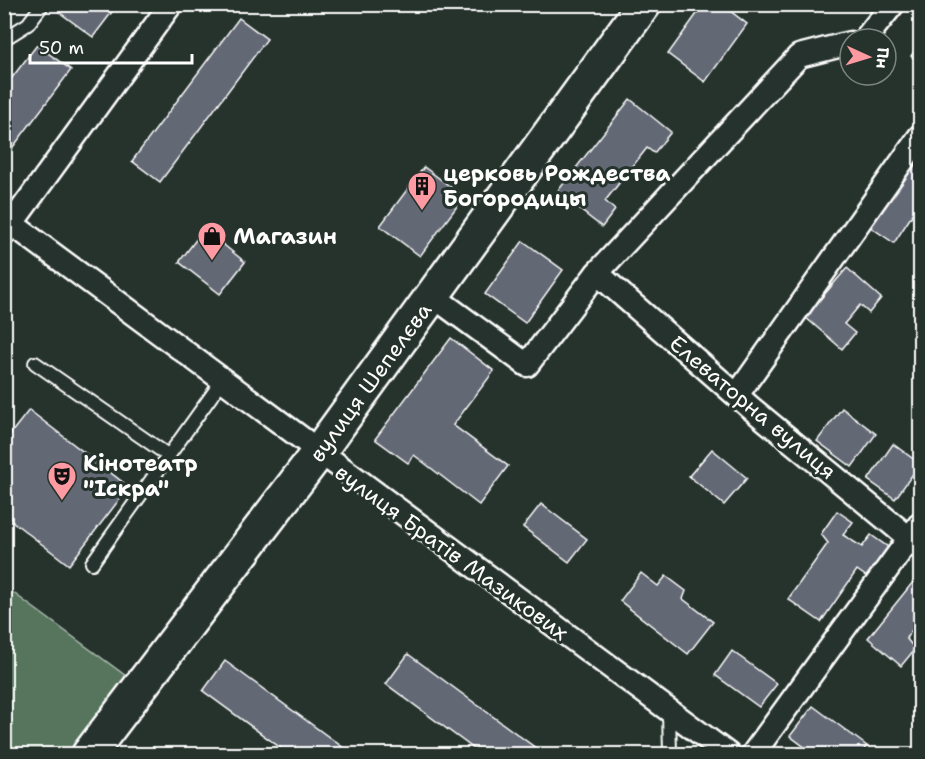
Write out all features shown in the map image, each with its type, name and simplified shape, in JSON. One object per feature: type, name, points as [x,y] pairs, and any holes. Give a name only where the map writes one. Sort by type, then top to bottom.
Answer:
[{"type":"street","points":[[7,225],[171,4]]},
{"type":"street","name":"вулиця Шепелєва","points":[[89,754],[318,453],[644,4]]},
{"type":"street","points":[[875,27],[893,4]]},
{"type":"street","points":[[433,296],[527,365],[597,273],[799,56],[838,46]]},
{"type":"street","points":[[737,395],[921,136]]},
{"type":"street","name":"вулиця Братів Мазикових","points":[[7,225],[728,754]]},
{"type":"street","name":"Елеваторна вулиця","points":[[597,273],[737,395],[917,536],[753,754]]},
{"type":"lane","points":[[4,39],[24,28],[43,4]]},
{"type":"lane","points":[[35,363],[169,456]]},
{"type":"lane","points":[[92,563],[222,381]]},
{"type":"lane","points":[[669,711],[670,754]]},
{"type":"green space","points":[[4,586],[126,676],[68,754],[5,754]]},
{"type":"building","points":[[65,4],[118,4],[93,37],[59,12]]},
{"type":"building","points":[[704,4],[721,4],[747,24],[705,82],[668,54]]},
{"type":"building","points":[[239,18],[267,39],[160,182],[132,161]]},
{"type":"building","points":[[920,43],[920,63],[911,56]]},
{"type":"building","points":[[37,45],[71,70],[4,159],[4,88]]},
{"type":"building","points":[[630,99],[671,132],[654,153],[647,148],[605,201],[615,210],[602,227],[557,192]]},
{"type":"building","points":[[912,162],[920,168],[920,203],[894,243],[869,226]]},
{"type":"building","name":"церковь Рождества Богородицы","points":[[424,167],[464,197],[420,256],[380,226]]},
{"type":"building","name":"Магазин","points":[[204,229],[245,262],[220,294],[179,262]]},
{"type":"building","points":[[523,241],[563,270],[525,323],[485,294]]},
{"type":"building","points":[[847,268],[881,298],[869,313],[860,305],[844,324],[855,333],[842,349],[805,317]]},
{"type":"building","points":[[451,338],[494,371],[453,425],[508,466],[479,505],[414,455],[408,463],[375,439]]},
{"type":"building","points":[[842,408],[876,434],[852,467],[817,441]]},
{"type":"building","name":"Кінотеатр \"Іскра\"","points":[[29,410],[129,487],[69,565],[4,515],[4,442]]},
{"type":"building","points":[[893,444],[920,464],[895,499],[868,480]]},
{"type":"building","points":[[712,449],[747,478],[724,505],[689,476]]},
{"type":"building","points":[[541,504],[587,539],[569,562],[523,527]]},
{"type":"building","points":[[837,511],[853,522],[843,535],[862,547],[871,535],[888,547],[867,577],[857,570],[821,622],[788,599],[828,543],[821,534]]},
{"type":"building","points":[[641,573],[658,586],[666,576],[686,591],[683,599],[713,622],[688,654],[620,601]]},
{"type":"building","points":[[913,582],[920,588],[920,620],[906,638],[915,649],[901,666],[868,638]]},
{"type":"building","points":[[732,651],[777,684],[759,707],[715,675]]},
{"type":"building","points":[[408,654],[544,754],[481,754],[386,684]]},
{"type":"building","points":[[225,661],[352,754],[289,754],[203,691]]},
{"type":"building","points":[[813,706],[867,746],[860,754],[814,754],[790,736]]},
{"type":"place","name":"церковь Рождества Богородицы","points":[[422,212]]},
{"type":"place","name":"Магазин","points":[[212,262]]},
{"type":"place","name":"Кінотеатр \"Іскра\"","points":[[62,502]]}]
